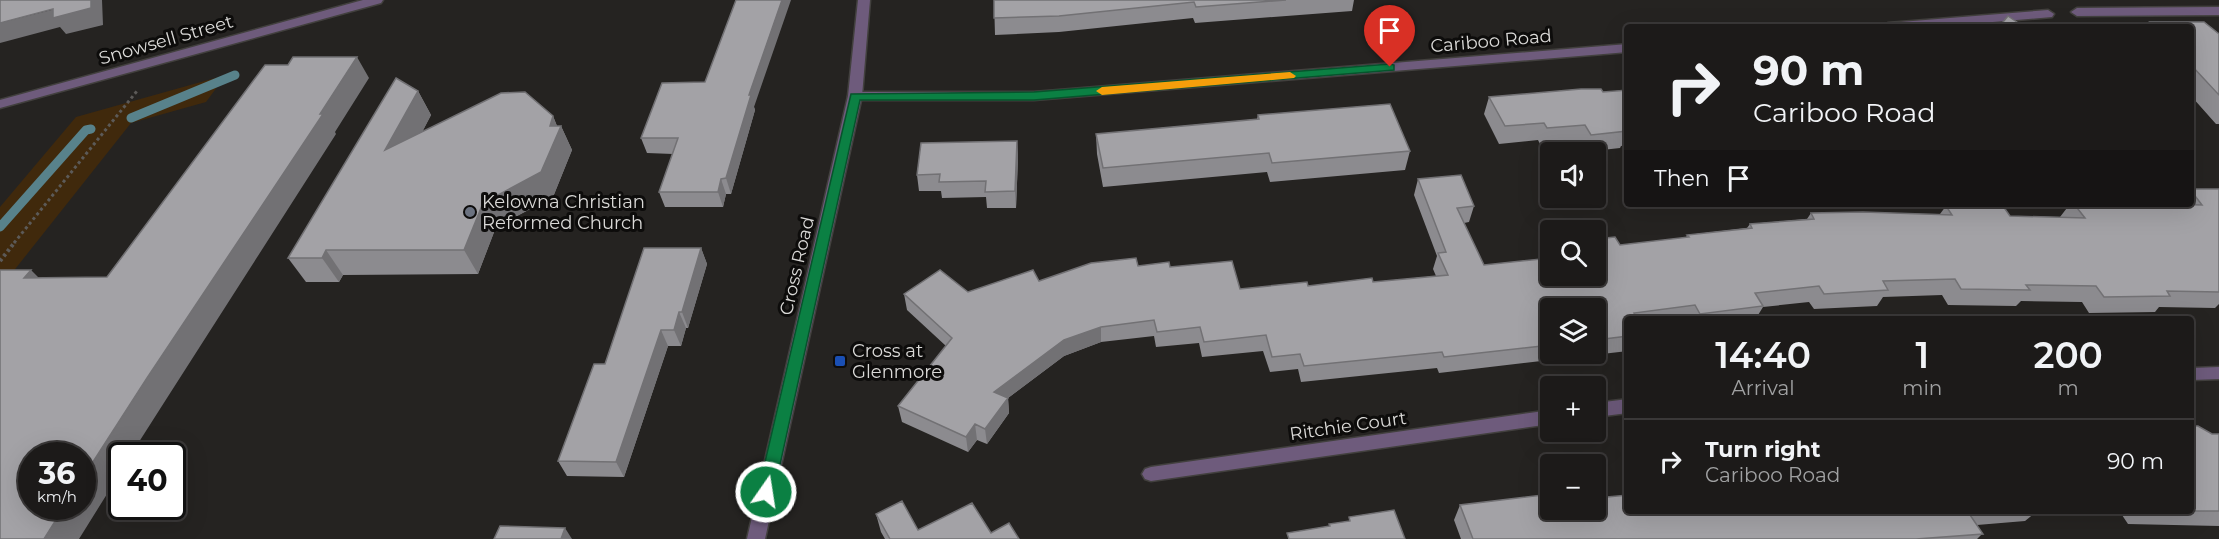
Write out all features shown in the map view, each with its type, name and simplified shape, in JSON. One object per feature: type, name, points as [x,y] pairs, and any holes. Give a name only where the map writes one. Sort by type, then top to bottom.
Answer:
[{"type":"street","name":"Snowsell Street","points":[[0,104],[377,0]]},
{"type":"street","name":"Cross Road","points":[[756,539],[855,96],[864,0]]},
{"type":"street","points":[[2077,12],[2219,11]]},
{"type":"street","points":[[1925,24],[2048,14]]},
{"type":"street","name":"Cariboo Road","points":[[855,96],[1034,96],[1624,48]]},
{"type":"street","points":[[2194,374],[2219,373]]},
{"type":"street","points":[[1606,409],[1624,406]]},
{"type":"street","name":"Ritchie Court","points":[[1151,474],[1540,419]]},
{"type":"path","points":[[0,261],[161,60]]},
{"type":"shaded area","points":[[226,75],[206,102],[131,123],[12,273],[0,273],[0,207],[76,117]]},
{"type":"building","points":[[0,0],[91,0],[91,8],[53,18],[53,9],[0,23]]},
{"type":"building","points":[[736,0],[782,0],[749,95],[751,95],[726,178],[721,179],[718,192],[659,192],[678,138],[641,138],[662,83],[705,82]]},
{"type":"building","points":[[994,0],[1286,0],[1196,7],[1194,2],[1059,16],[994,18]]},
{"type":"building","points":[[2008,16],[2020,24],[2005,24],[2003,22]]},
{"type":"building","points":[[2150,22],[2204,22],[2219,34],[2219,95],[2194,68],[2194,24],[2152,24]]},
{"type":"building","points":[[293,57],[357,57],[320,114],[323,114],[96,457],[96,442],[18,442],[18,520],[56,520],[44,539],[0,539],[0,270],[31,270],[24,278],[107,277],[265,65],[288,65]]},
{"type":"building","points":[[396,78],[418,91],[385,150],[501,93],[525,92],[553,116],[550,126],[561,126],[541,172],[483,203],[464,250],[326,250],[322,258],[288,258]]},
{"type":"building","points":[[1581,89],[1601,89],[1603,92],[1624,90],[1624,131],[1591,135],[1585,125],[1547,128],[1544,123],[1505,126],[1489,97]]},
{"type":"building","points":[[1390,104],[1410,151],[1272,163],[1269,153],[1103,168],[1096,134],[1259,119],[1258,115]]},
{"type":"building","points":[[1017,141],[1015,191],[985,192],[986,181],[939,182],[940,174],[917,175],[921,143]]},
{"type":"building","points":[[1461,175],[1474,206],[1457,208],[1484,265],[1540,259],[1540,286],[1606,286],[1606,238],[1615,237],[1620,245],[1689,237],[1687,235],[1752,228],[1750,224],[1814,219],[1811,213],[1952,215],[1947,207],[2004,207],[2010,216],[2085,218],[2076,207],[2194,207],[2194,205],[2202,205],[2194,195],[2194,189],[2219,189],[2219,292],[2167,291],[2170,296],[2104,297],[2096,286],[2026,285],[2030,290],[1961,289],[1955,279],[1883,281],[1888,290],[1824,294],[1819,286],[1755,293],[1763,306],[1700,314],[1695,305],[1634,313],[1636,316],[1624,316],[1624,336],[1606,339],[1606,298],[1540,298],[1540,346],[1444,357],[1442,352],[1304,366],[1300,354],[1272,357],[1266,335],[1204,342],[1200,327],[1157,332],[1154,320],[1101,327],[1064,340],[994,392],[1008,398],[985,429],[975,424],[966,437],[898,406],[952,338],[904,294],[940,270],[968,292],[1033,270],[1039,281],[1091,263],[1136,258],[1138,266],[1169,262],[1170,267],[1232,261],[1240,289],[1307,282],[1308,286],[1372,278],[1373,282],[1448,275],[1438,253],[1446,252],[1418,179]]},
{"type":"building","points":[[644,248],[701,248],[682,312],[679,312],[674,330],[661,330],[616,462],[558,461],[594,364],[605,364]]},
{"type":"building","points":[[2194,426],[2212,434],[2219,434],[2219,511],[2194,511]]},
{"type":"building","points":[[1540,495],[1540,520],[1606,520],[1606,497],[1624,495],[1624,514],[1969,514],[1983,534],[1916,539],[1473,539],[1460,505]]},
{"type":"building","points":[[902,501],[918,530],[972,503],[991,533],[1009,523],[1019,539],[890,539],[876,514]]},
{"type":"building","points":[[1394,510],[1405,539],[1289,539],[1287,533],[1350,521],[1349,517]]},
{"type":"building","points":[[500,526],[565,528],[561,539],[494,539]]},
{"type":"waterway","points":[[131,118],[235,75]]},
{"type":"waterway","points":[[0,227],[86,130],[91,129]]},
{"type":"slow traffic","points":[[1102,91],[1290,76]]},
{"type":"place","name":"Kelowna Christian Reformed Church","points":[[470,212]]},
{"type":"place","name":"Cross at Glenmore","points":[[840,361]]},
{"type":"route","points":[[766,492],[855,96],[1034,96],[1390,67]]}]
